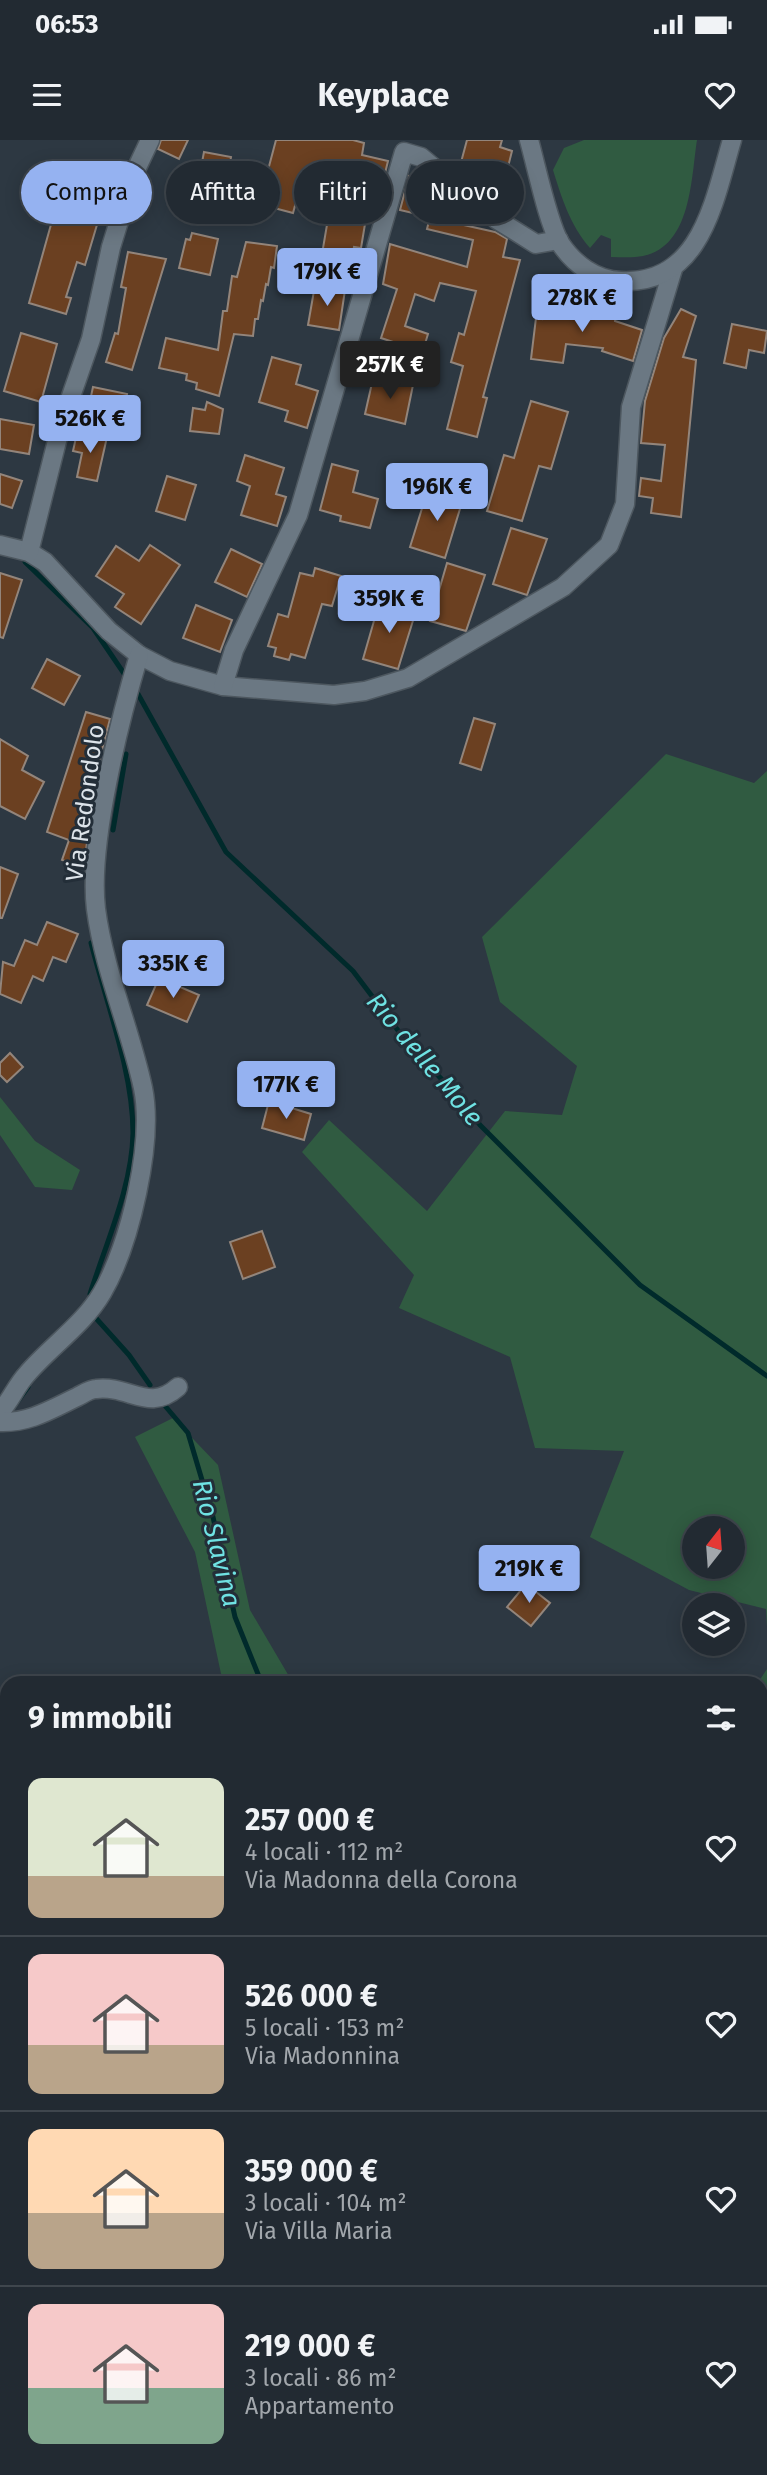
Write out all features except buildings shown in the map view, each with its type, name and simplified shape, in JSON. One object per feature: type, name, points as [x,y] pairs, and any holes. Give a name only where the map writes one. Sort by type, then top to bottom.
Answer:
[{"type":"street","points":[[29,552],[61,425],[91,340],[111,247],[133,176],[150,140]]},
{"type":"street","points":[[529,140],[559,240],[577,265],[612,281],[644,281],[673,269]]},
{"type":"street","points":[[0,545],[29,552],[58,573],[109,631],[139,654],[170,671],[223,686],[334,695],[388,686],[431,666],[563,587],[609,545],[625,503],[631,407],[673,269],[696,243],[732,140]]},
{"type":"street","points":[[223,686],[234,650],[298,515],[404,152],[421,157],[496,219],[536,244],[559,240]]},
{"type":"street","name":"Via Redondolo","points":[[0,1412],[27,1373],[76,1325],[102,1293],[135,1198],[143,1158],[143,1090],[110,973],[96,907],[99,848],[106,801],[126,699],[139,654]]},
{"type":"street","points":[[0,1422],[25,1422],[95,1389],[118,1390],[156,1400],[167,1397],[178,1387]]},
{"type":"green space","points":[[584,140],[697,140],[686,208],[671,239],[659,250],[639,257],[611,257],[611,239],[601,235],[590,248],[583,239],[567,211],[553,170],[564,148]]},
{"type":"green space","points":[[666,754],[754,783],[767,771],[767,1627],[766,1609],[745,1604],[745,1593],[701,1593],[689,1590],[590,1537],[624,1451],[535,1448],[510,1357],[399,1308],[414,1275],[302,1152],[329,1120],[427,1211],[505,1111],[562,1115],[577,1066],[500,1002],[482,937]]},
{"type":"green space","points":[[0,1097],[35,1141],[80,1170],[72,1190],[35,1187],[0,1135]]},
{"type":"green space","points":[[173,1418],[218,1465],[250,1610],[289,1676],[222,1676],[195,1552],[135,1437]]},
{"type":"waterway","name":"Rio delle Mole","points":[[25,562],[93,628],[125,675]]},
{"type":"waterway","name":"Rio delle Mole","points":[[138,694],[226,852],[353,971],[406,1041],[461,1100],[480,1125],[640,1285],[767,1376]]},
{"type":"waterway","name":"Rio Slavina","points":[[113,830],[126,754]]},
{"type":"waterway","name":"Rio Slavina","points":[[90,1294],[123,1194],[132,1153],[133,1133],[124,1062],[91,943]]},
{"type":"waterway","name":"Rio Slavina","points":[[94,1316],[129,1355],[150,1385]]},
{"type":"waterway","points":[[7,1416],[28,1387]]},
{"type":"waterway","name":"Rio Slavina","points":[[166,1407],[188,1433],[213,1517],[235,1617],[259,1676]]}]
